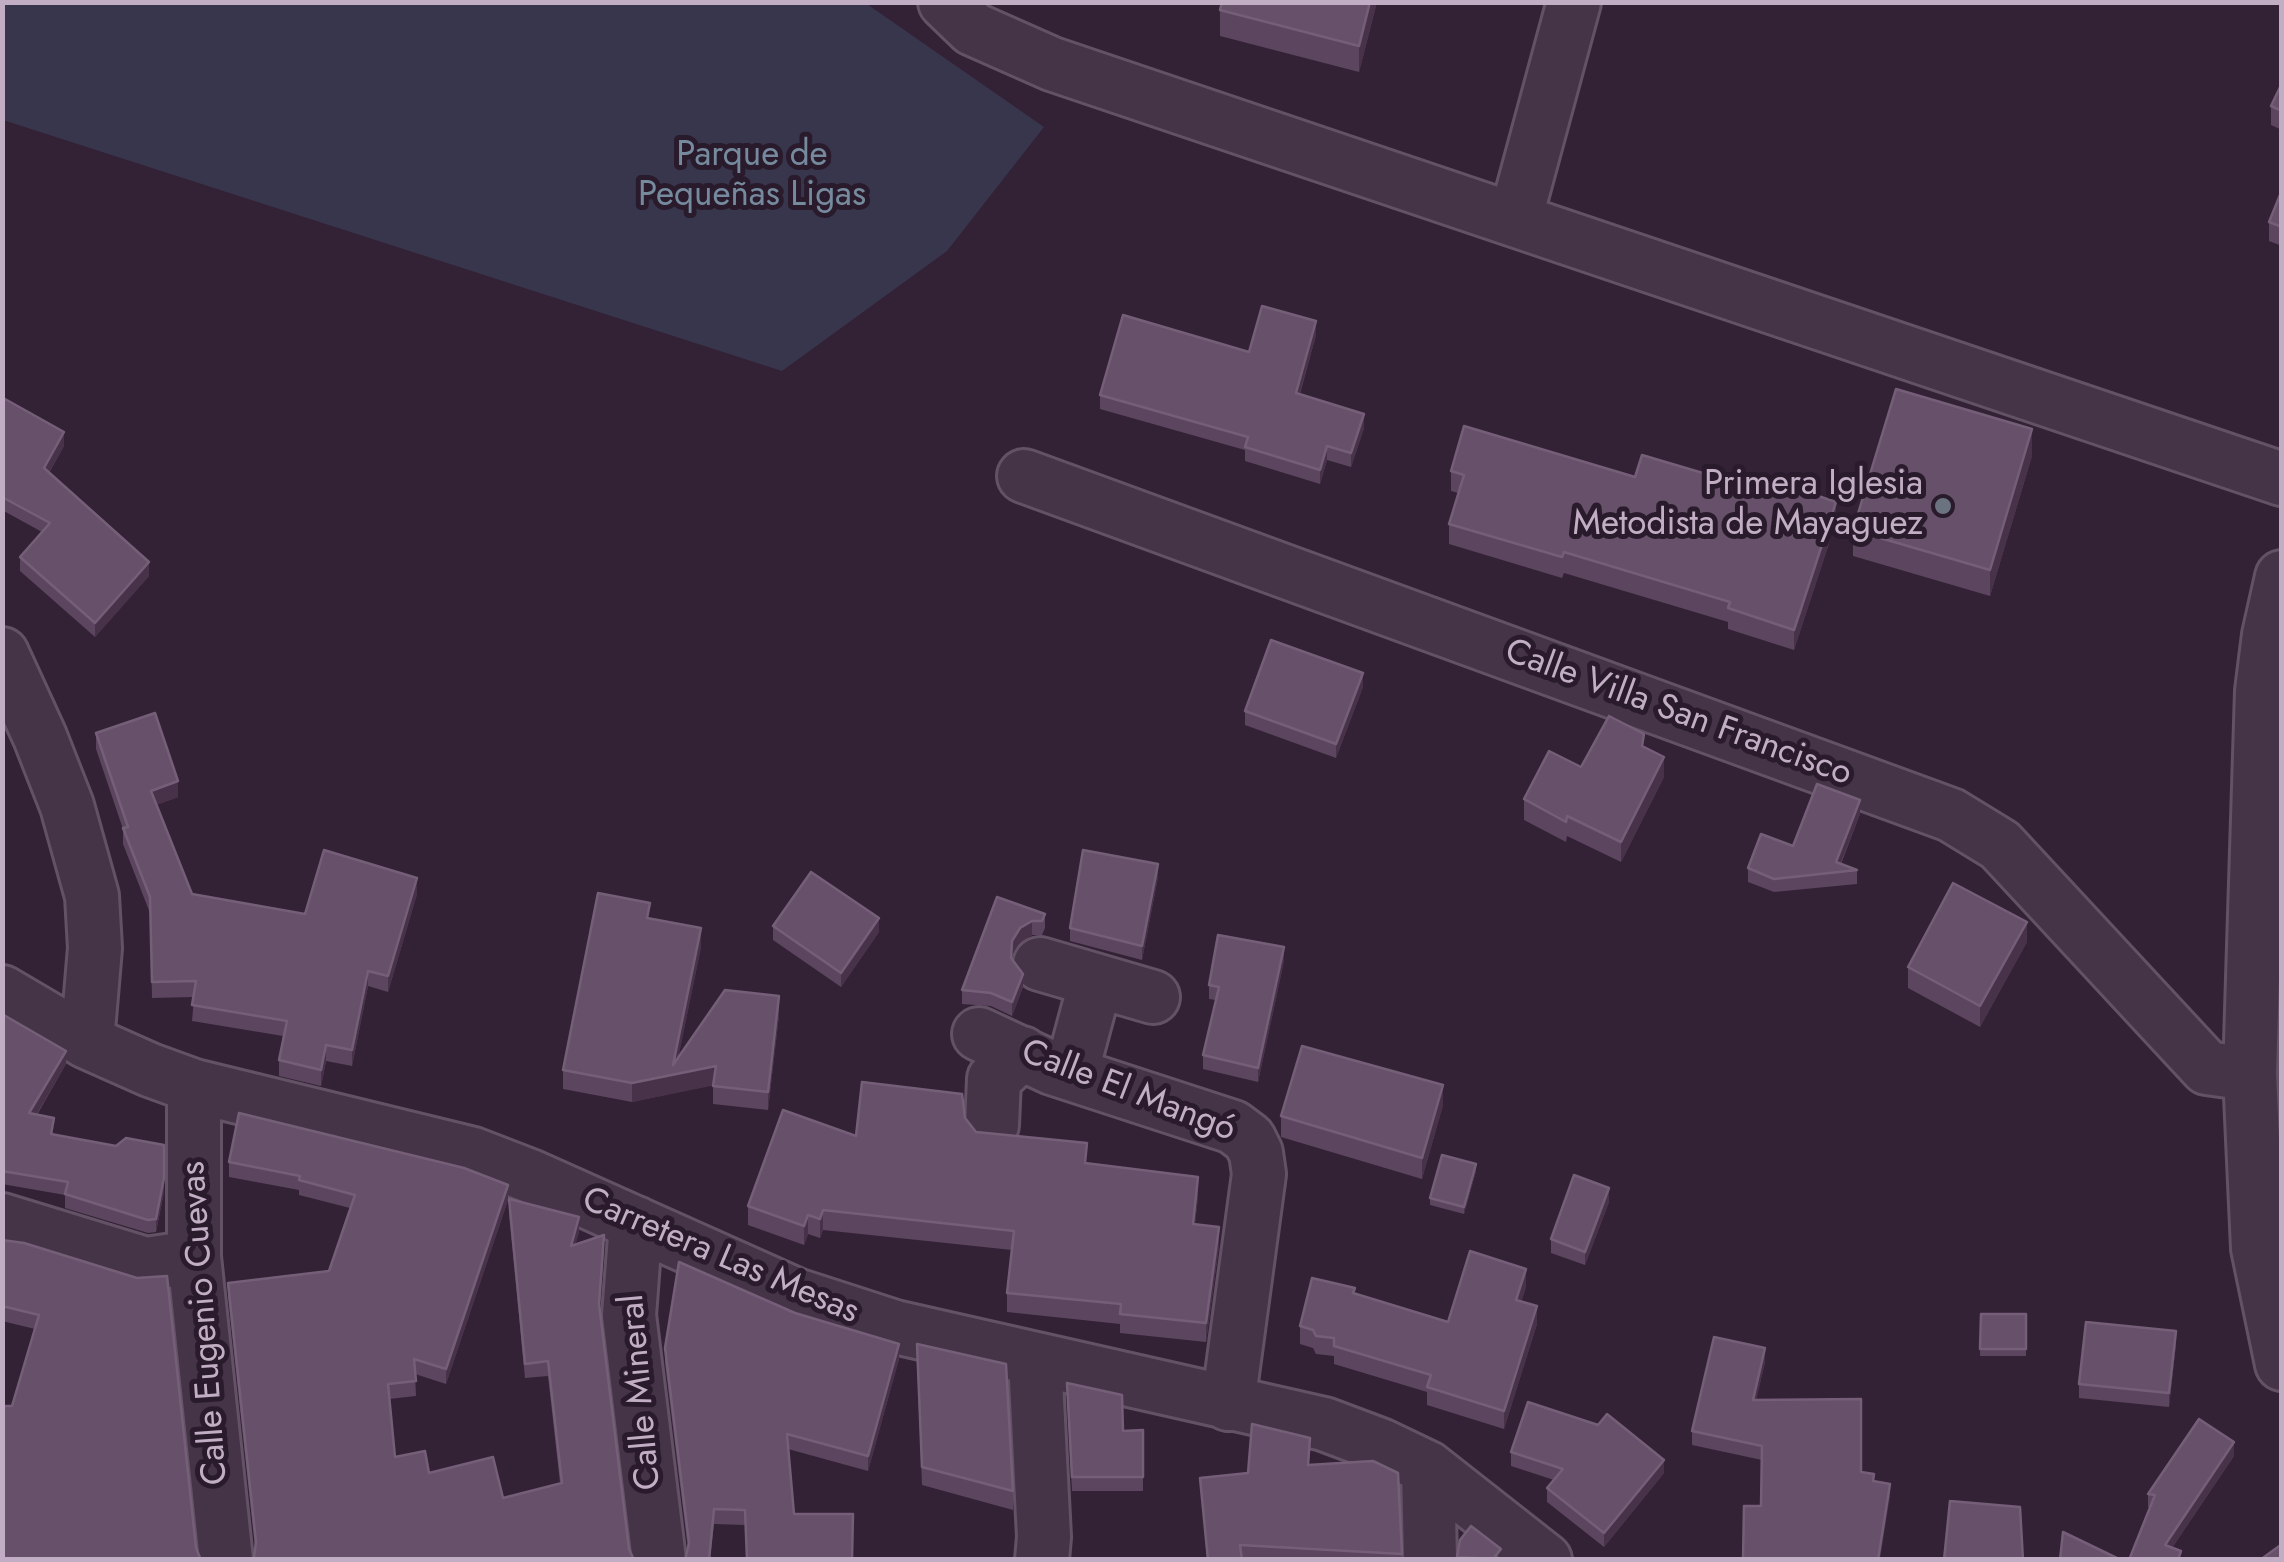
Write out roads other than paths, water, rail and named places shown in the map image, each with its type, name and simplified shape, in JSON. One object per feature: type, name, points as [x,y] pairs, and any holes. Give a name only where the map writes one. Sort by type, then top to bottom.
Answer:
[{"type":"street","points":[[945,2],[974,29],[1052,64],[2282,479]]},
{"type":"street","points":[[1516,220],[1574,2]]},
{"type":"street","name":"Calle Villa San Francisco","points":[[1024,476],[1951,814],[2000,845],[2207,1068],[2250,1074]]},
{"type":"street","points":[[2282,576],[2268,635],[2262,691],[2250,1074],[2258,1248],[2282,1364]]},
{"type":"street","points":[[2,654],[67,806],[92,896],[95,948],[87,1042]]},
{"type":"street","points":[[1040,964],[1153,998]]},
{"type":"street","points":[[1071,1074],[1096,981]]},
{"type":"street","name":"Carretera Las Mesas","points":[[2,992],[87,1042],[194,1086],[473,1154],[796,1295],[895,1327],[1324,1424],[1428,1468],[1545,1560]]},
{"type":"street","name":"Calle El Mangó","points":[[992,1125],[994,1078],[1001,1044],[1071,1074],[1233,1127],[1248,1139],[1256,1153],[1259,1174],[1228,1404]]},
{"type":"street","name":"Calle Eugenio Cuevas","points":[[194,1086],[194,1257],[226,1560]]},
{"type":"street","points":[[2,1220],[146,1264],[194,1257]]},
{"type":"street","name":"Calle Mineral","points":[[636,1224],[629,1315],[659,1560]]},
{"type":"street","points":[[1035,1360],[1042,1560]]},
{"type":"street","points":[[1428,1468],[1430,1560]]},
{"type":"place","name":"Primera Iglesia Metodista de Mayaguez","points":[[1943,506]]},
{"type":"park label","name":"Parque de Pequeñas Ligas","points":[[752,177]]}]
